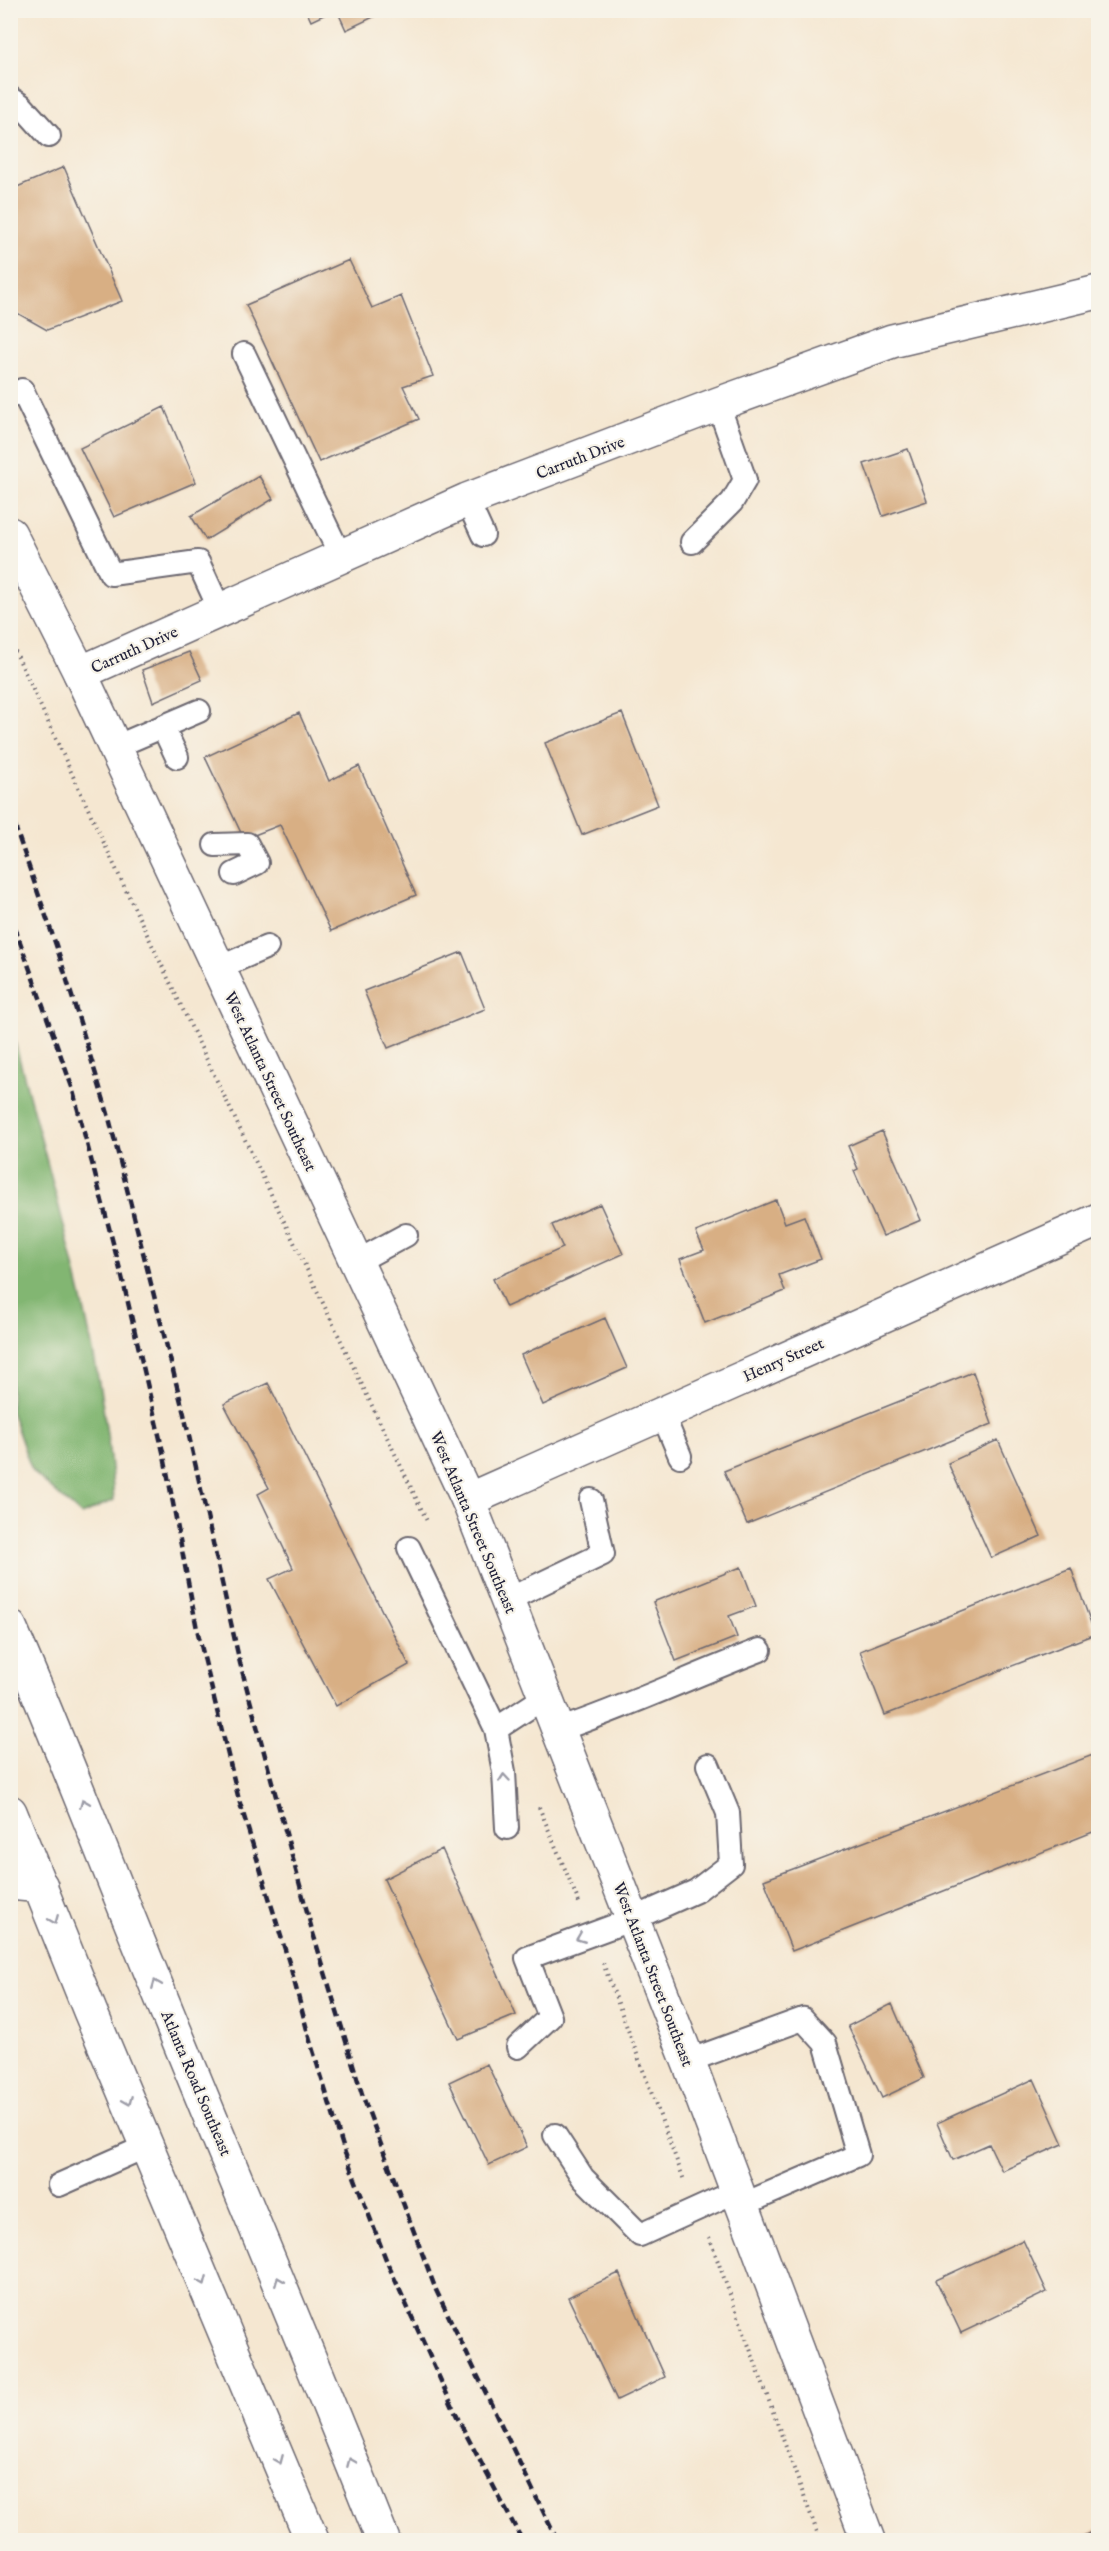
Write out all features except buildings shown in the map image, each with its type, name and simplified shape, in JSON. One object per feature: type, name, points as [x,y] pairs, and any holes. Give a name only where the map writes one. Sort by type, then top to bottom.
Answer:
[{"type":"street","name":"Carruth Drive","points":[[80,673],[467,500],[718,405],[892,340],[1098,292]]},
{"type":"street","name":"West Atlanta Street Southeast","points":[[10,534],[80,673],[468,1500],[688,2061],[868,2541]]},
{"type":"street","name":"Henry Street","points":[[468,1500],[1098,1220]]},
{"type":"street","name":"Atlanta Road Southeast","points":[[10,1627],[50,1719],[154,1980],[264,2243],[383,2541]]},
{"type":"street","points":[[10,1812],[26,1884],[147,2146],[312,2541]]},
{"type":"lane","points":[[10,98],[21,105],[49,136]]},
{"type":"lane","points":[[244,354],[341,557]]},
{"type":"lane","points":[[10,396],[22,390],[111,574],[198,562],[220,610]]},
{"type":"lane","points":[[692,542],[732,502],[745,480],[718,405]]},
{"type":"lane","points":[[467,500],[483,534]]},
{"type":"lane","points":[[115,747],[199,711]]},
{"type":"lane","points":[[163,727],[177,758]]},
{"type":"lane","points":[[215,845],[247,844],[257,863],[234,874]]},
{"type":"lane","points":[[218,968],[267,947]]},
{"type":"lane","points":[[356,1262],[406,1235]]},
{"type":"lane","points":[[662,1413],[680,1456]]},
{"type":"lane","points":[[507,1600],[603,1554],[591,1500]]},
{"type":"lane","points":[[409,1548],[496,1729],[504,1772],[507,1828]]},
{"type":"lane","points":[[558,1730],[609,1713],[689,1677],[760,1650]]},
{"type":"lane","points":[[496,1729],[545,1697]]},
{"type":"lane","points":[[518,2047],[550,2017],[527,1958],[633,1919],[696,1891],[731,1864],[728,1813],[708,1765]]},
{"type":"lane","points":[[555,2135],[584,2178],[640,2235],[858,2155],[825,2043],[802,2019],[688,2061]]},
{"type":"lane","points":[[59,2185],[147,2146]]},
{"type":"green space","points":[[11,1027],[87,1321],[108,1440],[114,1500],[81,1515],[32,1471],[11,1411]]},
{"type":"railway","points":[[10,812],[58,951],[108,1114],[184,1414],[240,1663],[312,1930],[363,2097],[436,2290],[557,2540]]},
{"type":"railway","points":[[10,914],[72,1087],[122,1277],[164,1456],[197,1629],[239,1800],[345,2153],[387,2262],[460,2423],[522,2540]]}]
